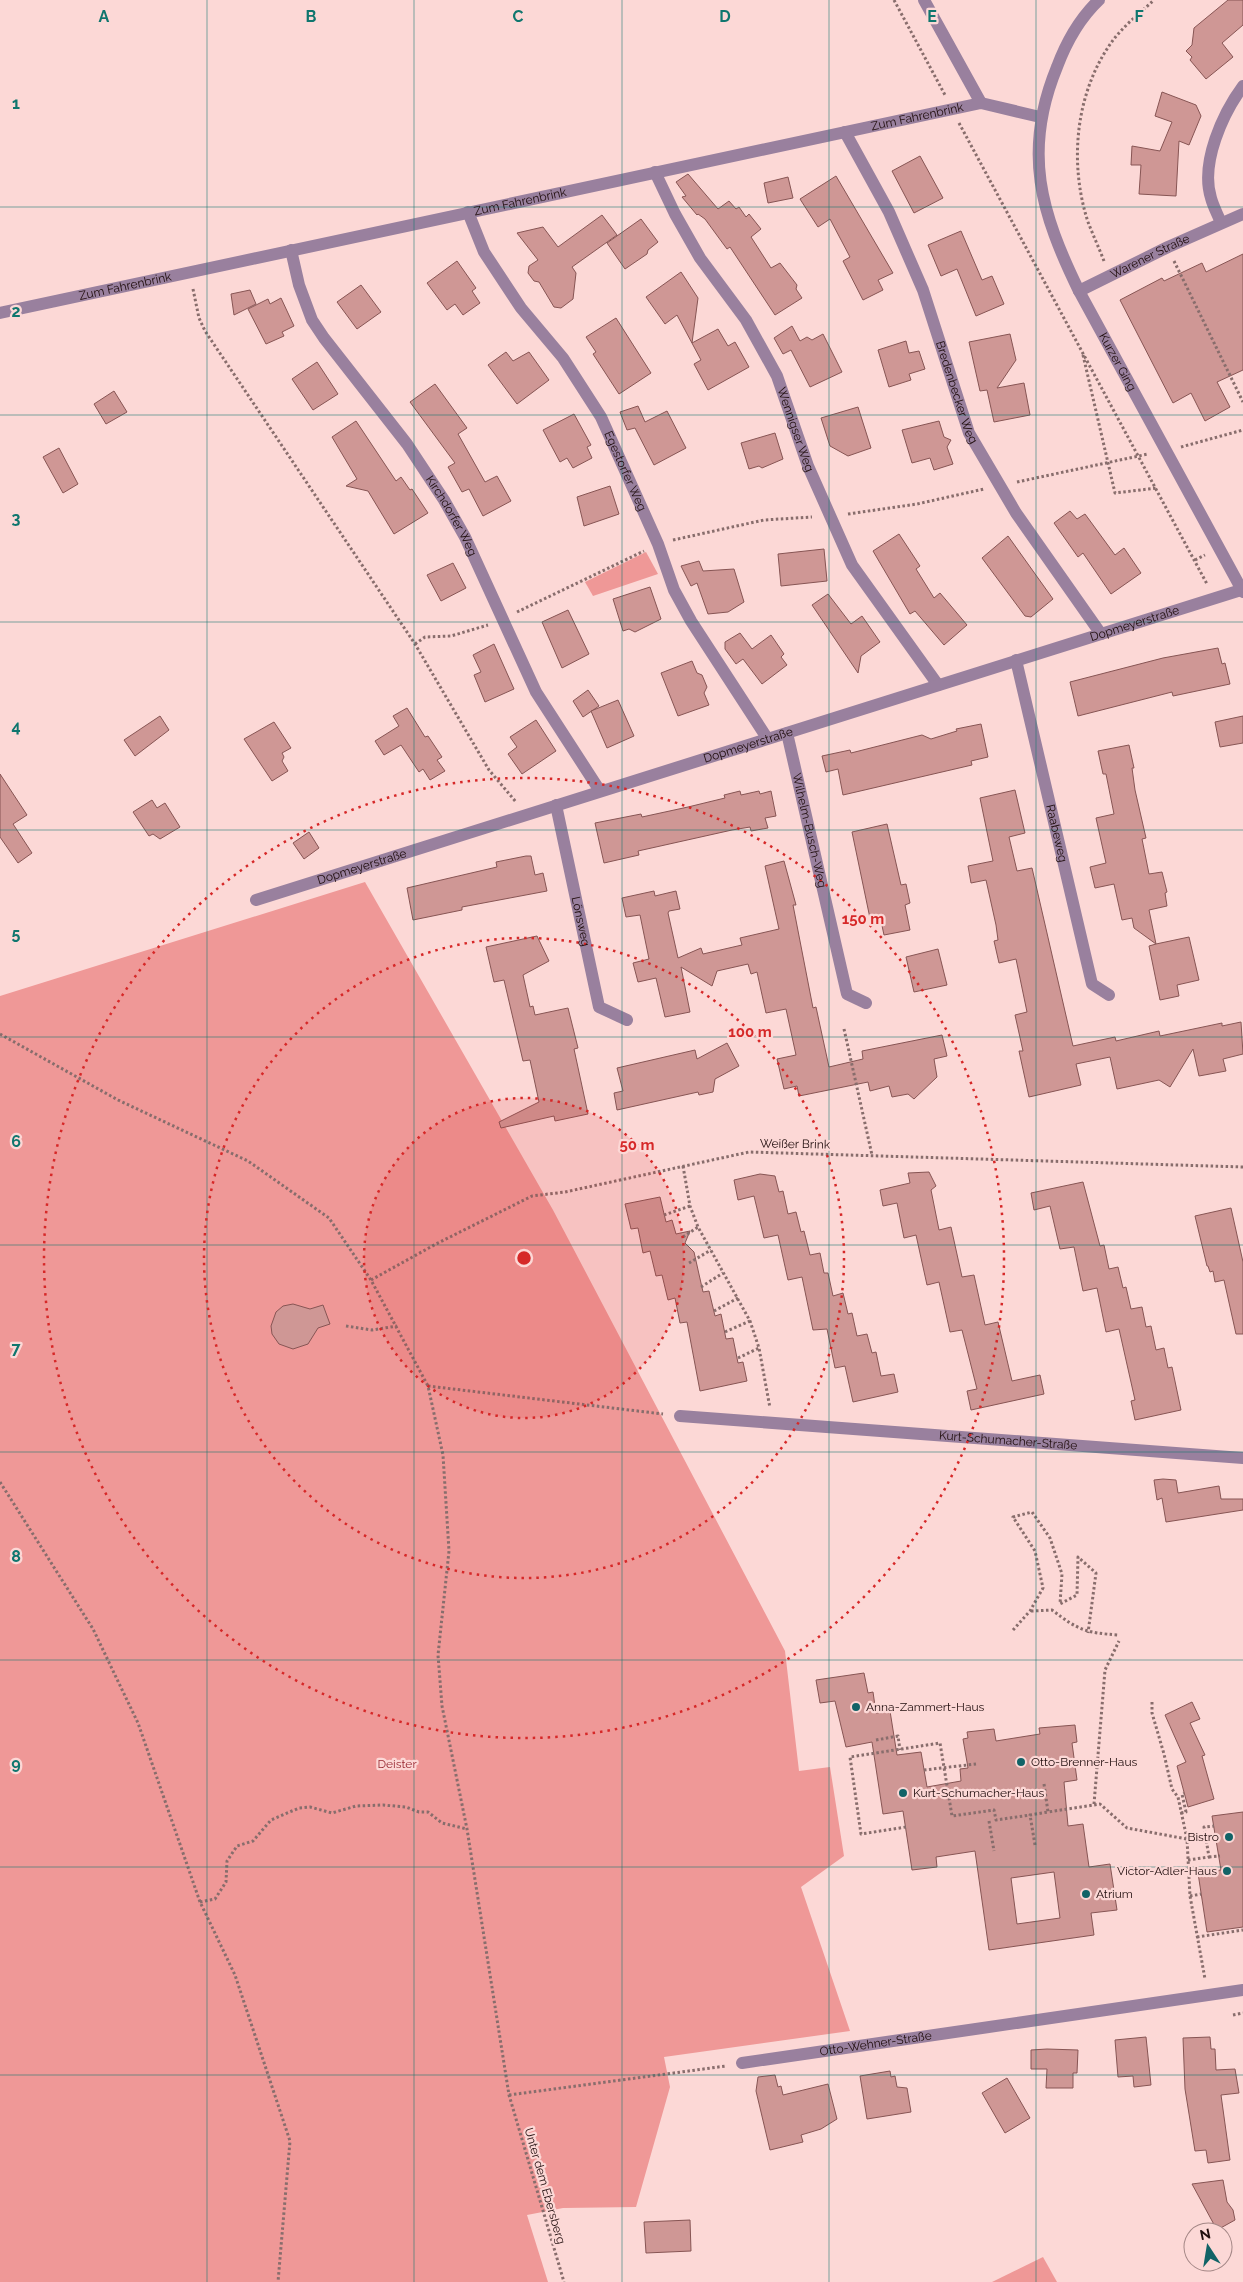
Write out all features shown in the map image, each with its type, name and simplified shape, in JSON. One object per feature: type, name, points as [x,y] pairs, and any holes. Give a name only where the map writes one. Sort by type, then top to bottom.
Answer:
[{"type":"street","points":[[924,0],[980,103]]},
{"type":"street","name":"Kurzer Ging","points":[[1099,0],[1077,28],[1062,54],[1049,85],[1040,117],[1038,177],[1046,213],[1059,250],[1080,291],[1242,591]]},
{"type":"street","points":[[1221,223],[1210,196],[1209,169],[1216,138],[1228,107],[1243,86]]},
{"type":"street","name":"Zum Fahrenbrink","points":[[0,313],[980,103],[1040,117]]},
{"type":"street","name":"Bredenbecker Weg","points":[[846,132],[889,212],[923,290],[969,433],[1016,513],[1101,634]]},
{"type":"street","name":"Wennigser Weg","points":[[655,172],[675,214],[696,251],[746,320],[777,376],[808,466],[852,565],[938,685]]},
{"type":"street","name":"Egestorfer Weg","points":[[468,212],[484,252],[521,308],[562,358],[601,417],[658,544],[674,590],[691,621],[767,738]]},
{"type":"street","name":"Warener Straße","points":[[1080,291],[1168,247],[1243,214]]},
{"type":"street","name":"Kirchdorfer Weg","points":[[291,250],[299,285],[312,320],[407,444],[444,500],[465,537],[536,692],[600,791]]},
{"type":"street","name":"Dopmeyerstraße","points":[[256,900],[786,732],[1242,591]]},
{"type":"street","name":"Raabeweg","points":[[1016,660],[1092,984],[1109,995]]},
{"type":"street","name":"Wilhelm-Busch-Weg","points":[[786,732],[847,994],[866,1003]]},
{"type":"street","name":"Lönsweg","points":[[556,805],[600,1007],[627,1020]]},
{"type":"street","name":"Kurt-Schumacher-Straße","points":[[680,1416],[1243,1458]]},
{"type":"street","name":"Otto-Wehner-Straße","points":[[742,2063],[1208,1995],[1243,1992]]},
{"type":"path","points":[[894,0],[1215,598]]},
{"type":"path","points":[[1110,276],[1088,222],[1078,177],[1077,144],[1082,112],[1091,81],[1111,43],[1154,0]]},
{"type":"path","points":[[1168,247],[1243,402]]},
{"type":"path","points":[[190,271],[199,318],[205,330],[415,644],[489,770],[519,806]]},
{"type":"path","points":[[1082,350],[1115,493],[1157,488]]},
{"type":"path","points":[[1178,447],[1243,430]]},
{"type":"path","points":[[415,644],[424,637],[451,636],[504,619]]},
{"type":"path","points":[[844,1029],[872,1155]]},
{"type":"path","name":"Unter dem Ebersberg","points":[[0,1034],[118,1100],[248,1161],[329,1218],[371,1280],[428,1386],[443,1455],[449,1551],[438,1655],[442,1706],[467,1829],[509,2095],[564,2282]]},
{"type":"path","name":"Weißer Brink","points":[[371,1280],[436,1244],[532,1196],[565,1192],[749,1152],[1243,1167]]},
{"type":"path","points":[[683,1166],[690,1206],[698,1227],[750,1321],[759,1348],[773,1423]]},
{"type":"path","points":[[664,1215],[690,1206]]},
{"type":"path","points":[[683,1237],[698,1227]]},
{"type":"path","points":[[689,1263],[710,1250]]},
{"type":"path","points":[[701,1287],[724,1273]]},
{"type":"path","points":[[714,1311],[738,1298]]},
{"type":"path","points":[[725,1332],[750,1321]]},
{"type":"path","points":[[346,1326],[372,1330],[397,1326]]},
{"type":"path","points":[[738,1358],[759,1348]]},
{"type":"path","points":[[428,1386],[680,1416]]},
{"type":"path","points":[[0,1482],[92,1629],[138,1724],[200,1902],[235,1975],[290,2141],[278,2282]]},
{"type":"path","points":[[1013,1630],[1030,1612],[1043,1588],[1036,1551],[1013,1517],[1032,1512],[1050,1538],[1062,1574],[1060,1604],[1077,1595],[1078,1558],[1096,1573],[1088,1633]]},
{"type":"path","points":[[1030,1612],[1052,1610],[1070,1624],[1088,1633],[1119,1635]]},
{"type":"path","points":[[1094,1805],[1105,1670],[1119,1641]]},
{"type":"path","points":[[1152,1702],[1152,1713],[1172,1789],[1178,1797],[1187,1839],[1190,1896],[1208,1995]]},
{"type":"path","points":[[876,1740],[898,1736],[900,1750]]},
{"type":"path","points":[[906,1827],[861,1834],[850,1757],[940,1743],[952,1816],[994,1810],[996,1820]]},
{"type":"path","points":[[924,1770],[976,1764]]},
{"type":"path","points":[[1044,1784],[1048,1812]]},
{"type":"path","points":[[1181,1813],[1186,1812],[1182,1794],[1184,1793]]},
{"type":"path","points":[[994,1851],[988,1821],[1100,1804],[1127,1828],[1187,1839]]},
{"type":"path","points":[[200,1902],[215,1899],[226,1882],[226,1861],[237,1846],[253,1841],[271,1820],[299,1808],[310,1807],[332,1813],[356,1806],[406,1807],[419,1812],[428,1812],[442,1823],[467,1829]]},
{"type":"path","points":[[1030,1815],[1035,1845]]},
{"type":"path","points":[[1209,1857],[1204,1827],[1214,1826]]},
{"type":"path","points":[[1188,1860],[1220,1856]]},
{"type":"path","points":[[1190,1896],[1201,1894]]},
{"type":"path","points":[[1197,1937],[1243,1930]]},
{"type":"path","points":[[1232,2015],[1243,2013]]},
{"type":"path","points":[[509,2095],[742,2063]]},
{"type":"green space","points":[[646,552],[658,574],[593,596],[585,582]]},
{"type":"green space","name":"Deister","points":[[365,882],[553,1210],[785,1651],[799,1771],[830,1767],[844,1856],[801,1887],[850,2031],[664,2057],[670,2087],[636,2207],[563,2208],[527,2215],[548,2282],[0,2282],[0,996]]},
{"type":"green space","points":[[1043,2257],[1057,2282],[992,2282]]},
{"type":"building","points":[[1228,0],[1243,0],[1243,25],[1222,43],[1233,57],[1206,79],[1190,60],[1192,57],[1186,51],[1192,45],[1194,28]]},
{"type":"building","points":[[1162,92],[1196,105],[1201,116],[1189,145],[1179,141],[1176,196],[1139,194],[1141,165],[1131,165],[1132,146],[1160,151],[1172,122],[1155,116]]},
{"type":"building","points":[[920,156],[943,198],[914,213],[892,171]]},
{"type":"building","points":[[688,174],[718,209],[729,201],[736,209],[739,207],[746,217],[749,214],[761,229],[751,237],[771,268],[780,263],[797,285],[796,289],[802,298],[775,315],[730,247],[727,249],[705,219],[697,215],[682,197],[686,196],[676,182]]},
{"type":"building","points":[[836,176],[893,273],[878,280],[883,290],[863,300],[843,261],[850,257],[830,219],[818,227],[800,199]]},
{"type":"building","points":[[788,177],[793,198],[768,203],[764,183]]},
{"type":"building","points":[[602,215],[617,235],[572,267],[576,273],[573,299],[561,308],[554,307],[539,282],[534,281],[528,273],[529,266],[538,260],[517,233],[543,227],[558,247]]},
{"type":"building","points":[[641,219],[658,242],[648,250],[647,254],[625,269],[607,243]]},
{"type":"building","points":[[961,231],[982,280],[992,276],[1004,304],[976,316],[957,269],[941,276],[928,245]]},
{"type":"building","points":[[1243,254],[1243,370],[1217,382],[1230,407],[1205,421],[1191,393],[1173,403],[1120,300],[1162,278],[1164,281],[1202,263],[1206,272]]},
{"type":"building","points":[[457,261],[476,288],[472,291],[480,303],[463,315],[455,304],[447,310],[427,283]]},
{"type":"building","points":[[681,272],[698,298],[692,343],[718,329],[728,346],[735,342],[749,367],[708,390],[694,364],[701,360],[677,315],[665,324],[646,297]]},
{"type":"building","points":[[361,285],[381,312],[357,329],[337,302]]},
{"type":"building","points":[[250,290],[256,304],[234,315],[231,294]]},
{"type":"building","points":[[281,298],[294,326],[282,332],[284,336],[266,344],[248,309],[268,299],[270,304]]},
{"type":"building","points":[[616,318],[651,373],[619,394],[593,354],[596,352],[586,337]]},
{"type":"building","points":[[792,326],[800,341],[807,337],[812,340],[823,334],[842,372],[810,387],[791,350],[783,354],[774,338]]},
{"type":"building","points":[[1010,334],[1016,360],[997,388],[1024,383],[1030,415],[994,422],[987,390],[980,391],[969,342]]},
{"type":"building","points":[[906,341],[909,353],[919,351],[925,369],[909,374],[911,380],[889,387],[878,350]]},
{"type":"building","points":[[506,352],[513,361],[529,352],[549,380],[517,404],[488,365]]},
{"type":"building","points":[[317,362],[338,394],[313,410],[292,379]]},
{"type":"building","points":[[435,384],[467,428],[458,434],[485,482],[497,476],[511,501],[483,516],[469,489],[462,492],[448,467],[455,463],[410,402]]},
{"type":"building","points":[[114,391],[127,412],[106,424],[94,404]]},
{"type":"building","points":[[638,406],[645,422],[667,411],[686,448],[654,465],[635,428],[627,430],[620,412]]},
{"type":"building","points":[[858,407],[871,448],[848,456],[830,446],[821,418]]},
{"type":"building","points":[[574,414],[591,445],[587,447],[592,458],[573,468],[567,458],[560,462],[543,430]]},
{"type":"building","points":[[356,421],[396,481],[401,477],[410,490],[412,489],[428,513],[394,534],[368,491],[346,486],[357,479],[332,437]]},
{"type":"building","points":[[939,421],[944,437],[951,440],[947,447],[953,464],[934,470],[930,458],[912,463],[902,430]]},
{"type":"building","points":[[775,433],[783,459],[762,468],[759,466],[749,469],[741,443]]},
{"type":"building","points":[[59,448],[78,484],[63,493],[43,457]]},
{"type":"building","points":[[610,486],[619,514],[584,526],[577,497]]},
{"type":"building","points":[[1070,511],[1077,519],[1085,514],[1115,555],[1124,548],[1141,573],[1111,594],[1083,553],[1078,557],[1054,523]]},
{"type":"building","points":[[899,534],[920,566],[916,569],[934,598],[940,593],[967,625],[944,645],[915,611],[910,614],[873,551]]},
{"type":"building","points":[[1008,536],[1053,599],[1031,617],[1025,616],[982,558]]},
{"type":"building","points":[[824,549],[827,581],[781,586],[778,554]]},
{"type":"building","points":[[699,561],[703,571],[734,569],[744,602],[728,612],[708,614],[697,583],[691,586],[681,566]]},
{"type":"building","points":[[453,563],[466,588],[441,601],[427,575]]},
{"type":"building","points":[[650,587],[661,619],[635,632],[629,629],[623,631],[613,599]]},
{"type":"building","points":[[828,594],[851,624],[862,616],[880,642],[861,656],[858,673],[812,605]]},
{"type":"building","points":[[568,610],[589,654],[562,668],[542,622]]},
{"type":"building","points":[[740,633],[752,649],[771,635],[784,654],[781,657],[787,665],[762,684],[743,659],[736,664],[725,649],[725,642]]},
{"type":"building","points":[[494,644],[514,689],[485,702],[474,675],[481,672],[473,655]]},
{"type":"building","points":[[1218,648],[1222,664],[1225,663],[1230,684],[1173,696],[1172,692],[1078,716],[1070,682],[1163,658]]},
{"type":"building","points":[[692,661],[697,673],[702,675],[707,687],[704,693],[709,705],[678,716],[661,673]]},
{"type":"building","points":[[588,690],[599,706],[583,717],[573,701]]},
{"type":"building","points":[[618,700],[634,736],[607,748],[591,711]]},
{"type":"building","points":[[407,708],[425,737],[428,736],[442,757],[437,760],[445,771],[430,780],[423,769],[419,772],[401,745],[384,755],[375,741],[399,726],[393,716]]},
{"type":"building","points":[[160,716],[169,730],[135,756],[124,740]]},
{"type":"building","points":[[1243,716],[1243,743],[1220,747],[1215,722]]},
{"type":"building","points":[[536,720],[556,751],[522,774],[508,754],[517,747],[510,737]]},
{"type":"building","points":[[274,722],[291,748],[282,753],[284,757],[282,761],[288,771],[272,781],[244,739]]},
{"type":"building","points":[[981,724],[988,757],[971,761],[972,765],[843,795],[838,769],[826,772],[822,756],[850,750],[851,753],[922,735],[931,739],[957,731],[956,729]]},
{"type":"building","points":[[1129,745],[1134,768],[1132,768],[1135,790],[1146,838],[1142,839],[1149,874],[1162,872],[1167,892],[1165,893],[1167,906],[1149,910],[1156,944],[1134,928],[1132,918],[1122,920],[1114,884],[1095,888],[1090,867],[1106,863],[1096,818],[1114,814],[1106,774],[1103,774],[1098,751]]},
{"type":"building","points":[[0,774],[27,815],[13,824],[32,853],[18,863],[0,837]]},
{"type":"building","points":[[1015,790],[1025,833],[1009,837],[1017,871],[1032,868],[1073,1046],[1115,1037],[1116,1041],[1159,1031],[1160,1036],[1222,1023],[1222,1026],[1241,1022],[1243,1054],[1223,1059],[1226,1071],[1199,1076],[1193,1049],[1170,1087],[1159,1080],[1117,1089],[1110,1057],[1076,1064],[1081,1085],[1029,1097],[1019,1051],[1023,1051],[1015,1015],[1027,1012],[1016,959],[999,963],[994,941],[998,940],[996,925],[986,880],[971,883],[968,866],[993,861],[980,798]]},
{"type":"building","points":[[740,791],[741,795],[759,791],[760,794],[771,791],[776,816],[765,818],[768,828],[751,831],[750,827],[732,830],[638,851],[639,855],[604,863],[595,823],[641,814],[642,817],[688,807],[725,798],[724,795]]},
{"type":"building","points":[[152,800],[157,808],[165,803],[180,827],[160,839],[153,834],[149,836],[133,812]]},
{"type":"building","points":[[887,824],[901,885],[906,884],[910,903],[905,905],[910,930],[884,935],[881,921],[871,923],[852,832]]},
{"type":"building","points":[[309,832],[319,848],[304,859],[293,843]]},
{"type":"building","points":[[531,856],[535,875],[543,873],[547,891],[462,907],[462,910],[413,920],[407,888],[497,867],[496,862]]},
{"type":"building","points":[[784,861],[796,905],[793,905],[813,1008],[816,1007],[829,1067],[863,1059],[862,1051],[942,1035],[947,1056],[934,1059],[937,1077],[914,1099],[908,1094],[892,1097],[889,1086],[870,1091],[868,1082],[799,1096],[797,1086],[784,1089],[777,1059],[796,1055],[786,1009],[766,1013],[757,972],[751,974],[748,964],[717,971],[712,986],[681,967],[690,1012],[665,1017],[656,978],[638,982],[633,963],[649,959],[640,915],[626,917],[622,898],[654,891],[655,896],[676,891],[680,909],[669,911],[668,913],[678,958],[701,948],[703,954],[742,945],[740,938],[779,929],[765,866]]},
{"type":"building","points":[[537,936],[549,961],[523,975],[530,1007],[533,1006],[535,1015],[568,1008],[578,1048],[574,1049],[588,1114],[555,1121],[554,1116],[501,1128],[499,1122],[539,1102],[530,1060],[523,1061],[504,980],[494,982],[486,947]]},
{"type":"building","points":[[1189,937],[1199,980],[1177,985],[1179,996],[1160,1000],[1149,946]]},
{"type":"building","points":[[938,949],[947,985],[914,992],[906,957]]},
{"type":"building","points":[[727,1043],[739,1066],[715,1079],[713,1092],[699,1095],[698,1092],[617,1110],[614,1093],[623,1091],[617,1068],[695,1050],[697,1059]]},
{"type":"building","points":[[929,1172],[936,1186],[931,1190],[939,1230],[951,1227],[962,1277],[974,1275],[985,1325],[998,1322],[1012,1381],[1040,1375],[1044,1394],[971,1410],[967,1391],[977,1389],[962,1330],[950,1332],[939,1282],[927,1285],[916,1235],[904,1238],[897,1203],[883,1206],[880,1190],[910,1183],[908,1173]]},
{"type":"building","points":[[760,1174],[775,1176],[779,1192],[783,1191],[788,1214],[796,1212],[801,1232],[804,1231],[810,1255],[820,1253],[824,1273],[828,1273],[833,1296],[843,1293],[848,1314],[852,1313],[857,1336],[867,1334],[872,1353],[876,1352],[881,1376],[894,1374],[898,1392],[853,1402],[845,1366],[835,1368],[827,1329],[813,1330],[802,1277],[788,1280],[778,1235],[764,1238],[754,1196],[738,1200],[734,1180]]},
{"type":"building","points":[[1083,1182],[1100,1246],[1104,1245],[1109,1269],[1118,1267],[1123,1288],[1126,1287],[1131,1309],[1142,1307],[1146,1327],[1151,1326],[1156,1350],[1164,1348],[1168,1368],[1172,1367],[1181,1410],[1135,1420],[1131,1401],[1135,1400],[1119,1329],[1106,1332],[1097,1288],[1083,1291],[1074,1247],[1060,1249],[1050,1206],[1034,1210],[1031,1193]]},
{"type":"building","points":[[660,1197],[666,1222],[672,1220],[676,1234],[690,1231],[685,1243],[694,1252],[703,1292],[709,1291],[715,1316],[721,1314],[726,1339],[733,1338],[738,1363],[743,1362],[747,1381],[700,1391],[687,1322],[680,1323],[675,1298],[668,1300],[662,1275],[656,1276],[650,1251],[643,1253],[638,1228],[631,1229],[625,1204]]},
{"type":"building","points":[[1231,1208],[1243,1262],[1243,1334],[1236,1334],[1224,1280],[1215,1282],[1213,1271],[1210,1272],[1207,1266],[1195,1216]]},
{"type":"building","points":[[293,1304],[310,1309],[323,1305],[330,1324],[318,1328],[308,1344],[293,1349],[279,1344],[272,1334],[271,1326],[276,1312],[283,1306]]},
{"type":"building","points":[[1154,1480],[1176,1480],[1178,1493],[1219,1486],[1221,1499],[1243,1499],[1243,1510],[1166,1522],[1162,1498],[1157,1500]]},
{"type":"building","points":[[864,1673],[868,1693],[873,1692],[876,1713],[890,1711],[897,1755],[921,1752],[927,1787],[961,1781],[960,1769],[968,1768],[963,1739],[968,1738],[967,1732],[994,1729],[996,1741],[1040,1734],[1039,1728],[1075,1725],[1077,1742],[1072,1743],[1077,1780],[1064,1782],[1068,1826],[1083,1824],[1089,1867],[1110,1864],[1117,1910],[1091,1913],[1094,1935],[989,1950],[975,1851],[936,1857],[937,1867],[912,1870],[903,1811],[883,1814],[872,1742],[846,1747],[835,1701],[820,1703],[816,1680]],"holes":[[[1054,1872],[1060,1918],[1017,1924],[1011,1878]]]},
{"type":"building","points":[[1192,1702],[1200,1719],[1190,1723],[1205,1755],[1202,1756],[1214,1799],[1188,1807],[1177,1766],[1186,1762],[1165,1715]]},
{"type":"building","name":"Victor-Adler-Haus","points":[[1243,1812],[1243,1927],[1207,1932],[1198,1873],[1221,1870],[1212,1816]]},
{"type":"building","points":[[1146,2037],[1151,2085],[1134,2087],[1133,2076],[1118,2077],[1115,2040]]},
{"type":"building","points":[[1210,2037],[1211,2049],[1215,2049],[1216,2070],[1235,2069],[1239,2093],[1221,2095],[1230,2160],[1208,2163],[1206,2150],[1195,2151],[1185,2089],[1183,2038]]},
{"type":"building","points":[[1031,2050],[1078,2050],[1077,2073],[1073,2073],[1073,2088],[1046,2088],[1047,2069],[1031,2069]]},
{"type":"building","points":[[890,2071],[891,2077],[895,2076],[897,2087],[907,2088],[911,2112],[867,2119],[860,2076]]},
{"type":"building","points":[[775,2075],[778,2087],[781,2086],[783,2095],[828,2084],[837,2119],[821,2129],[801,2135],[803,2142],[770,2150],[756,2091],[758,2077]]},
{"type":"building","points":[[1007,2078],[1030,2118],[1005,2133],[982,2093]]},
{"type":"building","points":[[1223,2180],[1227,2202],[1233,2210],[1235,2220],[1231,2222],[1213,2222],[1192,2184]]},
{"type":"building","points":[[690,2220],[691,2251],[646,2253],[644,2222]]},
{"type":"place","name":"Anna-Zammert-Haus","points":[[856,1707]]},
{"type":"place","name":"Otto-Brenner-Haus","points":[[1021,1762]]},
{"type":"place","name":"Kurt-Schumacher-Haus","points":[[903,1793]]},
{"type":"place","name":"Bistro","points":[[1229,1837]]},
{"type":"place","name":"Victor-Adler-Haus","points":[[1227,1871]]},
{"type":"place","name":"Atrium","points":[[1086,1894]]}]
